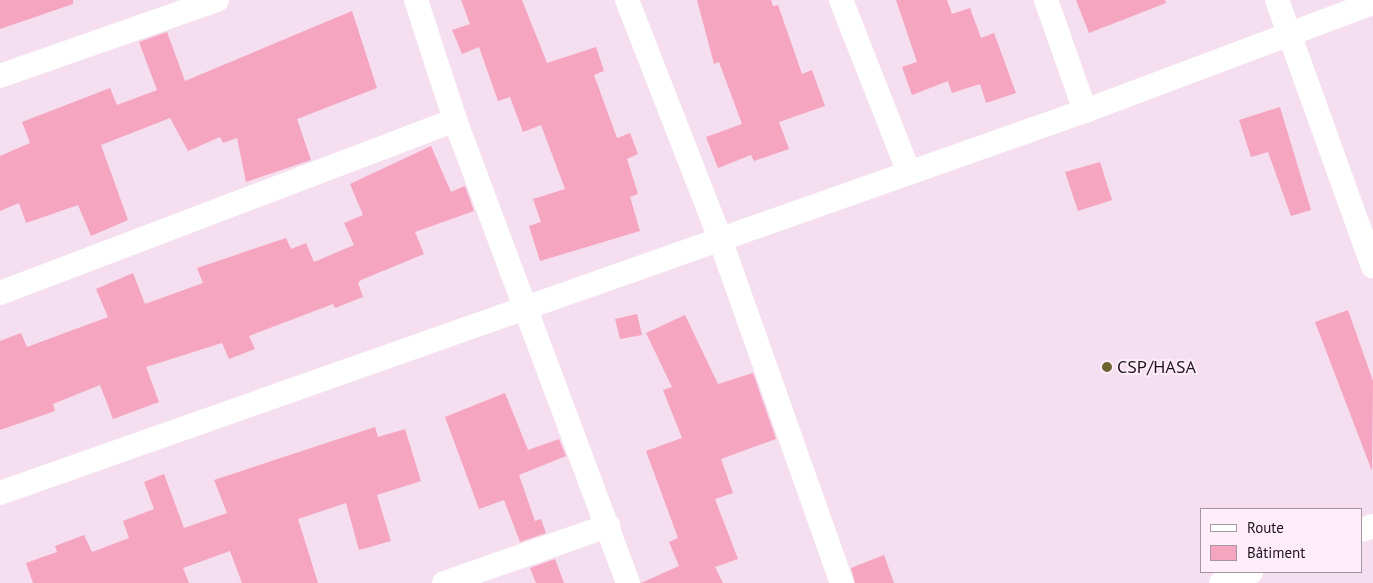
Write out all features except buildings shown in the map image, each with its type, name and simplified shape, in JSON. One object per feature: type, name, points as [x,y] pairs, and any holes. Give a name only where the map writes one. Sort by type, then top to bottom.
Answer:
[{"type":"street","points":[[0,76],[217,0]]},
{"type":"street","points":[[416,0],[455,120],[628,583]]},
{"type":"street","points":[[627,0],[719,236],[842,583]]},
{"type":"street","points":[[841,0],[908,173]]},
{"type":"street","points":[[1046,0],[1085,111]]},
{"type":"street","points":[[1277,0],[1373,266]]},
{"type":"street","points":[[0,493],[527,309],[719,236],[1085,111],[1288,32],[1373,3]]},
{"type":"street","points":[[0,293],[455,120]]},
{"type":"street","points":[[444,583],[608,526]]},
{"type":"street","points":[[1221,583],[1248,573]]},
{"type":"place","name":"CSP/HASA","points":[[1107,367]]}]
